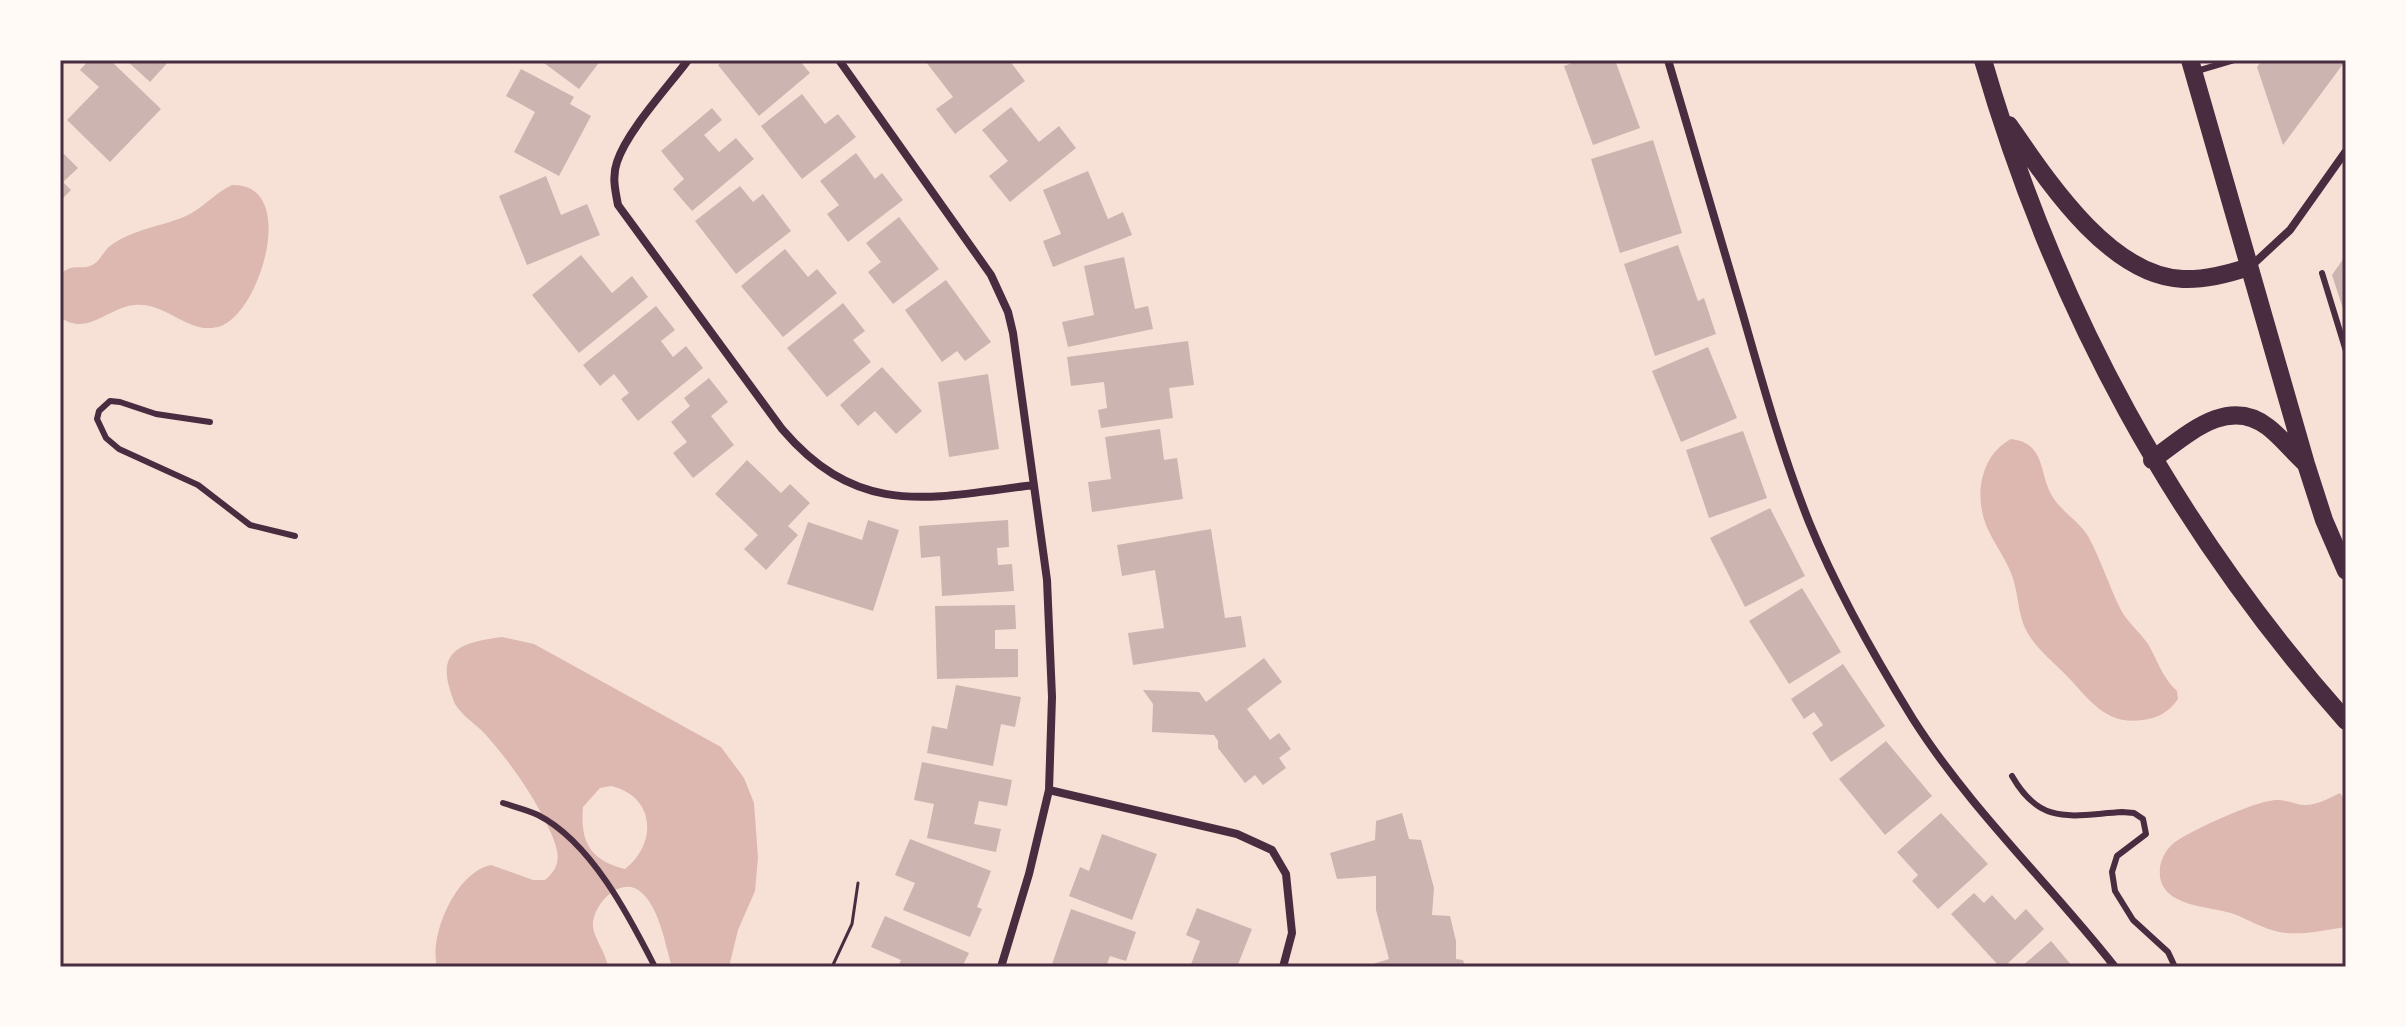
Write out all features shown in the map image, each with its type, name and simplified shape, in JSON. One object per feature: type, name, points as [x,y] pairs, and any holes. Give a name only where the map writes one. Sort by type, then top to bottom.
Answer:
[{"type":"main road","points":[[1983,60],[2024,186],[2063,285],[2118,399],[2152,460],[2226,573],[2346,721]]},
{"type":"main road","points":[[2192,66],[2306,464],[2344,564]]},
{"type":"main road","points":[[1998,110],[2053,188],[2089,228],[2116,252],[2148,271],[2181,279],[2216,277],[2249,267]]},
{"type":"main road","points":[[2152,460],[2207,423],[2227,414],[2249,417],[2267,426],[2306,464]]},
{"type":"street","points":[[688,60],[625,144],[617,163],[614,184],[618,205],[782,429],[811,459],[828,471],[855,485],[885,495],[927,499],[1034,485]]},
{"type":"street","points":[[839,60],[981,260],[1000,293],[1013,333],[1050,627],[1052,697],[1049,790],[1026,887],[1001,967]]},
{"type":"street","points":[[1668,60],[1784,455],[1841,591],[1915,722],[1957,782],[2115,967]]},
{"type":"street","points":[[2249,267],[2290,230],[2346,151]]},
{"type":"street","points":[[1049,790],[1237,834],[1272,850],[1286,874],[1292,933],[1283,967]]},
{"type":"lane","points":[[2192,66],[2234,60]]},
{"type":"lane","points":[[2322,273],[2346,351]]},
{"type":"lane","points":[[210,422],[156,414],[110,401],[99,411],[97,419],[106,438],[119,449],[198,485],[250,525],[295,536]]},
{"type":"lane","points":[[2012,776],[2022,793],[2052,814],[2122,812],[2134,813],[2143,819],[2146,834],[2138,843],[2124,850],[2113,863],[2115,891],[2133,920],[2168,952],[2175,967]]},
{"type":"lane","points":[[503,803],[538,815],[587,857],[619,903],[655,967]]},
{"type":"path","points":[[832,967],[852,924],[858,883]]},
{"type":"shaded area","points":[[232,185],[252,190],[264,204],[269,225],[260,274],[236,316],[221,326],[209,328],[188,323],[146,305],[124,307],[88,323],[79,324],[60,317],[60,275],[65,271],[94,264],[119,240],[186,216]]},
{"type":"shaded area","points":[[2011,439],[2030,446],[2035,452],[2051,494],[2088,536],[2121,610],[2148,644],[2177,691],[2178,699],[2163,714],[2129,721],[2107,714],[2039,649],[2027,632],[2021,618],[2014,580],[1986,525],[1981,501],[1987,465],[2001,446]]},
{"type":"shaded area","points":[[502,637],[534,644],[721,747],[744,778],[754,803],[758,858],[755,891],[738,930],[729,967],[672,967],[653,908],[642,893],[626,887],[609,894],[594,918],[594,932],[608,967],[437,967],[437,939],[441,923],[456,892],[467,879],[491,865],[533,880],[545,880],[557,863],[557,851],[544,818],[513,768],[455,704],[447,677],[448,662],[457,650],[479,641]],"holes":[[[611,786],[626,791],[643,810],[647,834],[636,858],[625,869],[603,860],[590,848],[583,830],[583,807],[600,788]]]},
{"type":"shaded area","points":[[2340,793],[2346,801],[2346,927],[2304,933],[2273,931],[2234,914],[2186,903],[2166,891],[2161,881],[2163,857],[2175,842],[2196,830],[2265,802],[2279,800],[2310,805]]},
{"type":"building","points":[[89,60],[110,60],[161,109],[110,162],[67,120],[99,87],[80,70]]},
{"type":"building","points":[[126,60],[170,60],[150,82]]},
{"type":"building","points":[[540,60],[601,60],[579,89]]},
{"type":"building","points":[[725,60],[799,60],[810,73],[759,116],[718,65]]},
{"type":"building","points":[[1009,60],[1025,81],[955,134],[936,109],[953,97],[926,62]]},
{"type":"building","points":[[1580,60],[1615,60],[1640,128],[1593,145],[1564,66]]},
{"type":"building","points":[[2262,60],[2346,60],[2283,145],[2257,67]]},
{"type":"building","points":[[521,69],[574,97],[570,104],[591,116],[559,176],[514,152],[535,112],[506,96]]},
{"type":"building","points":[[802,94],[825,124],[838,114],[856,137],[802,179],[761,126]]},
{"type":"building","points":[[1011,107],[1039,142],[1059,126],[1076,148],[1010,202],[989,176],[1008,161],[982,130]]},
{"type":"building","points":[[712,108],[722,120],[704,135],[719,152],[736,138],[754,159],[692,211],[673,189],[684,179],[661,151]]},
{"type":"building","points":[[1653,140],[1682,233],[1620,253],[1591,159]]},
{"type":"building","points":[[60,150],[78,168],[63,182],[71,190],[60,201]]},
{"type":"building","points":[[856,153],[875,179],[882,173],[903,200],[848,242],[827,214],[839,205],[820,181]]},
{"type":"building","points":[[1088,171],[1108,219],[1123,212],[1132,235],[1053,267],[1043,241],[1061,234],[1043,190]]},
{"type":"building","points":[[546,176],[561,215],[587,204],[600,235],[527,265],[499,196]]},
{"type":"building","points":[[740,186],[753,202],[763,194],[791,231],[736,274],[695,221]]},
{"type":"building","points":[[899,217],[939,269],[893,304],[868,272],[881,262],[866,243]]},
{"type":"building","points":[[1678,245],[1698,301],[1704,298],[1716,334],[1655,356],[1624,264]]},
{"type":"building","points":[[785,249],[808,277],[817,269],[837,293],[783,337],[741,286]]},
{"type":"building","points":[[581,255],[612,293],[632,276],[648,297],[579,353],[532,295]]},
{"type":"building","points":[[2346,255],[2346,315],[2345,315],[2332,275]]},
{"type":"building","points":[[1124,257],[1135,309],[1148,306],[1153,329],[1068,347],[1062,322],[1094,315],[1084,266]]},
{"type":"building","points":[[946,280],[991,342],[965,361],[957,351],[942,362],[905,310]]},
{"type":"building","points":[[843,303],[865,331],[853,340],[871,362],[827,397],[787,348]]},
{"type":"building","points":[[656,306],[675,330],[661,341],[673,357],[686,346],[703,368],[638,421],[621,399],[629,393],[614,374],[600,386],[583,365]]},
{"type":"building","points":[[1188,341],[1194,385],[1169,388],[1173,418],[1101,428],[1098,410],[1107,408],[1104,382],[1071,386],[1067,357]]},
{"type":"building","points":[[1708,347],[1737,418],[1681,442],[1652,371]]},
{"type":"building","points":[[882,367],[922,411],[896,434],[875,411],[858,426],[840,405]]},
{"type":"building","points":[[988,374],[999,449],[949,457],[938,382]]},
{"type":"building","points":[[709,378],[728,402],[711,416],[734,445],[693,478],[673,453],[687,442],[671,422],[690,406],[684,398]]},
{"type":"building","points":[[1160,429],[1164,460],[1177,458],[1183,499],[1092,512],[1088,482],[1111,479],[1105,437]]},
{"type":"building","points":[[1743,431],[1767,498],[1709,518],[1686,450]]},
{"type":"building","points":[[747,460],[781,493],[790,484],[810,503],[788,526],[798,535],[766,570],[744,549],[758,535],[715,494]]},
{"type":"building","points":[[1770,508],[1805,576],[1745,607],[1710,538]]},
{"type":"building","points":[[868,520],[899,530],[873,611],[787,584],[808,522],[862,540]]},
{"type":"building","points":[[1008,520],[1009,547],[997,548],[998,565],[1012,564],[1014,591],[942,596],[940,556],[921,558],[919,526]]},
{"type":"building","points":[[1211,529],[1225,618],[1241,616],[1246,647],[1133,665],[1128,633],[1164,628],[1155,570],[1122,576],[1117,545]]},
{"type":"building","points":[[1802,588],[1841,652],[1789,684],[1749,621]]},
{"type":"building","points":[[1015,605],[1016,629],[995,630],[995,649],[1018,649],[1018,677],[937,679],[935,606]]},
{"type":"building","points":[[1264,658],[1282,682],[1247,709],[1270,740],[1279,733],[1291,749],[1279,758],[1286,768],[1263,785],[1255,775],[1245,783],[1218,748],[1214,735],[1152,732],[1153,704],[1143,690],[1199,692],[1206,702]]},
{"type":"building","points":[[1843,664],[1885,726],[1831,762],[1812,733],[1823,725],[1814,712],[1804,719],[1791,699]]},
{"type":"building","points":[[956,685],[1021,697],[1015,727],[1001,724],[993,766],[927,753],[932,726],[947,729]]},
{"type":"building","points":[[1886,741],[1932,796],[1885,835],[1839,779]]},
{"type":"building","points":[[922,762],[1012,780],[1007,806],[979,801],[974,824],[1001,829],[996,852],[927,838],[934,804],[914,800]]},
{"type":"building","points":[[1402,813],[1409,839],[1421,840],[1434,888],[1432,915],[1450,916],[1456,941],[1456,959],[1463,960],[1465,967],[1363,967],[1389,959],[1376,910],[1376,876],[1337,879],[1330,853],[1375,840],[1376,821]]},
{"type":"building","points":[[1941,813],[1988,864],[1938,909],[1912,881],[1918,875],[1897,852]]},
{"type":"building","points":[[1102,834],[1157,854],[1132,920],[1069,896],[1080,867],[1089,871]]},
{"type":"building","points":[[910,839],[991,871],[977,907],[982,909],[970,937],[903,910],[915,883],[895,875]]},
{"type":"building","points":[[1974,893],[1984,903],[1992,895],[2015,920],[2026,909],[2044,929],[2004,967],[2000,967],[1951,914]]},
{"type":"building","points":[[1197,908],[1252,929],[1237,967],[1190,967],[1200,941],[1186,935]]},
{"type":"building","points":[[1071,909],[1136,932],[1126,961],[1110,956],[1106,967],[1051,967]]},
{"type":"building","points":[[885,916],[969,953],[962,967],[898,967],[901,960],[871,947]]},
{"type":"building","points":[[2051,941],[2073,967],[2021,967]]}]
